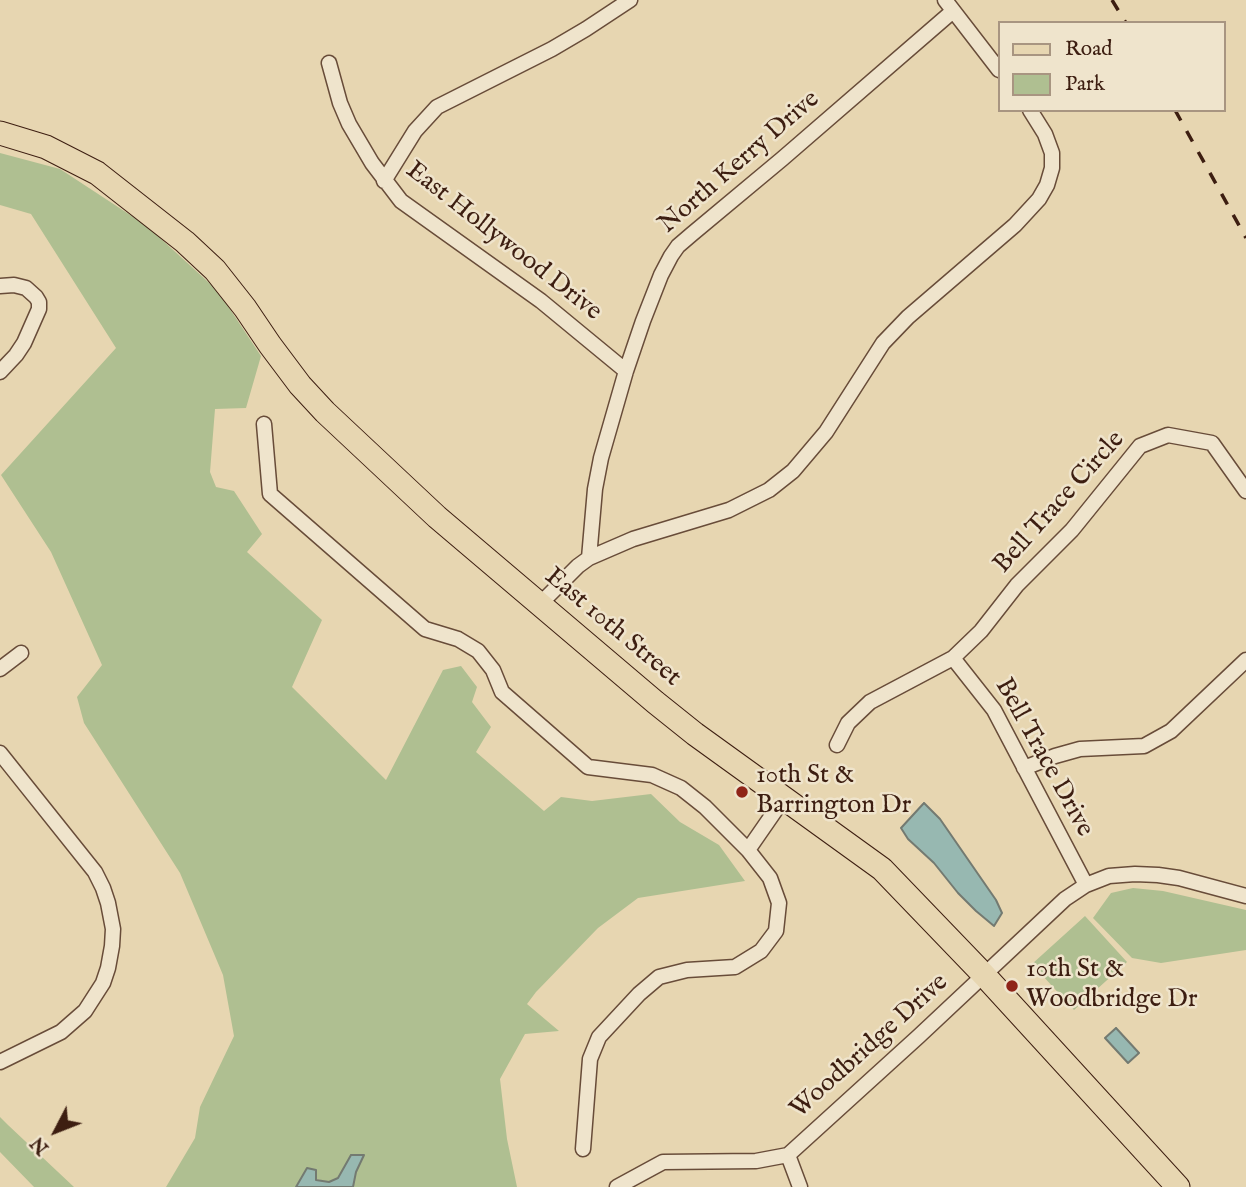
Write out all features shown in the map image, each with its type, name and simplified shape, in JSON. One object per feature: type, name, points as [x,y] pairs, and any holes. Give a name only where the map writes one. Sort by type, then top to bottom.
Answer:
[{"type":"main road","name":"East 10th Street","points":[[0,133],[46,148],[97,173],[185,242],[215,270],[300,385],[325,412],[437,517],[685,726],[882,869],[985,975],[1178,1187]]},
{"type":"street","points":[[384,181],[415,131],[437,107],[544,53],[630,0]]},
{"type":"street","points":[[949,6],[998,69]]},
{"type":"street","name":"North Kerry Drive","points":[[589,558],[600,462],[626,371],[661,275],[671,256],[678,246],[782,159],[949,6]]},
{"type":"street","name":"East Hollywood Drive","points":[[329,63],[349,124],[384,181],[401,201],[541,301],[626,371]]},
{"type":"street","points":[[540,604],[589,558],[633,539],[729,510],[758,496],[782,480],[807,456],[826,432],[883,343],[908,317],[1026,215],[1039,199],[1049,178],[1053,160],[1050,145],[1031,112]]},
{"type":"street","points":[[0,286],[26,288],[36,297],[40,309],[24,344],[0,372]]},
{"type":"street","points":[[264,424],[270,494],[280,503],[425,629],[458,639],[478,650],[494,670],[502,692],[588,767],[652,775],[681,788],[705,807],[748,850],[770,878],[779,903],[776,931],[761,951],[735,967],[687,970],[659,977],[639,994],[599,1037],[590,1059],[583,1149]]},
{"type":"street","name":"Bell Trace Circle","points":[[836,745],[849,723],[870,702],[953,658],[981,631],[1017,585],[1072,530],[1140,446],[1168,435],[1212,443],[1246,491]]},
{"type":"street","points":[[0,669],[21,653]]},
{"type":"street","name":"Bell Trace Drive","points":[[953,658],[994,710],[1086,885]]},
{"type":"street","points":[[1024,768],[1080,749],[1144,747],[1171,731],[1246,660]]},
{"type":"street","points":[[0,753],[95,872],[108,903],[113,929],[108,968],[103,983],[85,1011],[61,1032],[0,1062]]},
{"type":"street","points":[[748,850],[784,798]]},
{"type":"street","points":[[1086,885],[1109,876],[1158,875],[1246,896]]},
{"type":"street","name":"Woodbridge Drive","points":[[617,1187],[663,1162],[756,1161],[788,1155],[1065,899],[1086,885]]},
{"type":"street","name":"Woodbridge Drive","points":[[788,1155],[800,1187]]},
{"type":"green space","points":[[0,153],[60,169],[147,226],[218,291],[261,356],[246,408],[215,409],[210,472],[216,487],[234,491],[262,534],[247,552],[322,620],[292,687],[386,780],[443,670],[461,666],[477,687],[472,702],[491,727],[476,752],[544,811],[561,797],[592,801],[651,794],[680,822],[719,845],[745,881],[638,898],[598,928],[527,1004],[559,1031],[525,1034],[500,1079],[507,1139],[517,1187],[353,1187],[364,1155],[351,1155],[338,1178],[330,1182],[316,1179],[308,1168],[296,1187],[166,1187],[195,1138],[200,1107],[234,1036],[223,975],[180,873],[84,723],[77,697],[102,665],[51,552],[1,475],[116,348],[31,214],[0,205]]},
{"type":"green space","points":[[1133,888],[1163,891],[1246,910],[1246,950],[1161,963],[1132,958],[1093,918],[1111,893]]},
{"type":"green space","points":[[1085,916],[1127,962],[1074,1010],[1032,964]]},
{"type":"green space","points":[[0,1117],[74,1187],[34,1187],[0,1152]]},
{"type":"water","points":[[924,803],[940,819],[996,900],[1002,913],[994,926],[958,893],[901,828]]},
{"type":"water","points":[[1116,1028],[1139,1053],[1128,1063],[1105,1038]]},
{"type":"water","points":[[351,1155],[364,1155],[353,1187],[296,1187],[307,1168],[316,1170],[316,1180],[329,1182],[338,1178]]},
{"type":"railway","points":[[1112,0],[1125,21]]},
{"type":"railway","points":[[1176,112],[1246,238]]},
{"type":"place","name":"10th St & Barrington Dr","points":[[742,792]]},
{"type":"place","name":"10th St & Woodbridge Dr","points":[[1012,986]]}]
